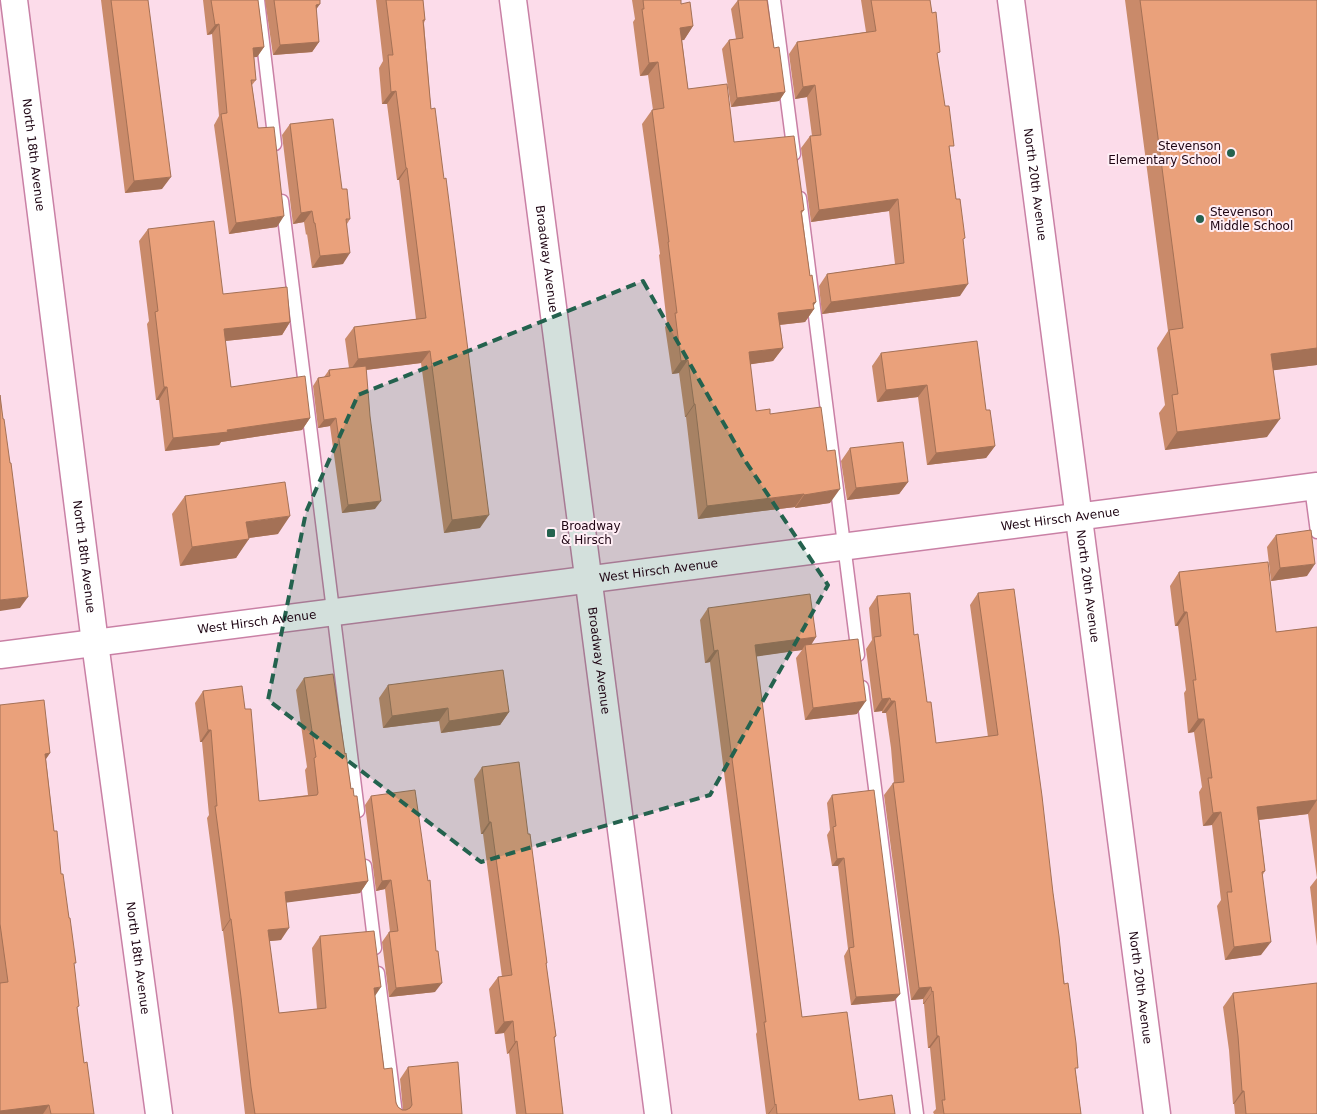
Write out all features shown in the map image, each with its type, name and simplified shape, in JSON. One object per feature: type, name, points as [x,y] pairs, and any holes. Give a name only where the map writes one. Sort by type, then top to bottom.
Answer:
[{"type":"street","name":"North 18th Avenue","points":[[14,0],[95,643],[159,1114]]},
{"type":"street","name":"Broadway Avenue","points":[[513,0],[658,1114]]},
{"type":"street","name":"North 20th Avenue","points":[[1011,0],[1157,1114]]},
{"type":"street","name":"West Hirsch Avenue","points":[[0,655],[1314,486]]},
{"type":"lane","points":[[258,0],[277,158]]},
{"type":"lane","points":[[774,0],[796,166]]},
{"type":"lane","points":[[798,185],[917,1114]]},
{"type":"lane","points":[[281,188],[358,819]]},
{"type":"lane","points":[[1314,486],[1317,532]]},
{"type":"lane","points":[[364,858],[396,1114]]},
{"type":"highlighted area","points":[[643,281],[744,459],[828,585],[710,795],[481,862],[268,700],[306,512],[358,395]]},
{"type":"building","points":[[111,0],[148,0],[171,177],[134,181]]},
{"type":"building","points":[[211,0],[258,0],[264,47],[253,48],[256,80],[251,80],[258,128],[274,127],[284,216],[236,223],[221,114],[227,113],[219,24],[215,25]]},
{"type":"building","points":[[274,0],[320,0],[320,4],[316,5],[319,42],[280,45]]},
{"type":"building","points":[[386,0],[423,0],[431,109],[435,108],[444,179],[446,178],[489,515],[452,520],[430,351],[358,359],[354,327],[426,318],[396,91],[391,92],[388,55],[393,55]]},
{"type":"building","points":[[643,0],[681,0],[681,4],[690,2],[693,26],[680,28],[688,89],[727,84],[734,142],[794,136],[804,210],[801,211],[810,276],[812,275],[816,302],[813,303],[814,309],[778,313],[783,348],[749,352],[756,411],[770,409],[770,414],[821,407],[827,451],[835,450],[840,489],[707,506],[688,360],[681,361],[669,242],[652,110],[664,108],[658,62],[649,63],[642,9],[644,9]]},
{"type":"building","points":[[738,0],[767,0],[774,48],[779,47],[785,92],[737,98],[729,40],[743,38]]},
{"type":"building","points":[[871,0],[930,0],[932,13],[936,12],[940,52],[937,53],[945,106],[949,106],[954,146],[949,146],[956,199],[960,199],[968,284],[831,302],[827,274],[904,263],[898,199],[819,210],[810,136],[821,135],[815,85],[803,87],[797,42],[876,31]]},
{"type":"building","name":"Stevenson Elementary School","points":[[1140,0],[1317,0],[1317,348],[1271,354],[1280,419],[1177,432],[1172,395],[1178,394],[1169,330],[1183,328]]},
{"type":"building","points":[[333,119],[342,189],[347,189],[350,219],[346,219],[350,253],[320,256],[312,211],[301,213],[290,124]]},
{"type":"building","points":[[214,221],[223,294],[287,287],[290,322],[224,329],[231,387],[305,376],[310,418],[227,430],[228,432],[173,438],[167,387],[164,387],[155,312],[158,311],[148,229]]},
{"type":"building","points":[[977,341],[986,410],[990,410],[995,446],[936,453],[927,385],[886,390],[881,353]]},
{"type":"building","points":[[366,366],[370,416],[381,501],[348,505],[336,418],[324,420],[318,378],[330,376],[329,370]]},
{"type":"building","points":[[0,395],[11,463],[28,597],[0,600]]},
{"type":"building","points":[[903,442],[908,482],[856,488],[850,448]]},
{"type":"building","points":[[285,482],[290,516],[246,522],[249,539],[192,547],[185,496]]},
{"type":"building","points":[[1311,530],[1315,564],[1280,568],[1276,535]]},
{"type":"building","points":[[1268,562],[1276,632],[1317,627],[1317,800],[1257,807],[1265,871],[1262,872],[1271,942],[1234,947],[1227,892],[1232,892],[1221,812],[1213,813],[1208,778],[1212,778],[1204,719],[1198,719],[1193,680],[1196,680],[1187,612],[1184,612],[1179,572]]},
{"type":"building","points":[[1014,589],[1042,796],[1064,984],[1068,983],[1076,1043],[1078,1068],[1075,1068],[1081,1114],[944,1114],[942,1100],[945,1100],[933,991],[931,987],[919,988],[893,783],[904,782],[895,701],[891,701],[890,698],[882,699],[874,637],[881,636],[877,596],[910,593],[914,635],[918,634],[927,702],[931,702],[936,743],[998,735],[978,593]]},
{"type":"building","points":[[810,594],[816,637],[755,645],[802,1017],[847,1012],[859,1100],[892,1095],[895,1114],[777,1114],[775,1105],[718,650],[714,651],[708,608]]},
{"type":"building","points":[[858,639],[866,701],[813,708],[805,645]]},
{"type":"building","points":[[503,670],[509,712],[449,721],[448,708],[392,716],[388,685]]},
{"type":"building","points":[[333,674],[351,789],[353,788],[354,796],[357,796],[368,881],[285,892],[289,928],[268,930],[279,1013],[326,1008],[320,936],[374,931],[381,987],[374,988],[384,1069],[392,1068],[396,1103],[402,1110],[410,1108],[412,1105],[408,1067],[458,1062],[462,1114],[255,1114],[215,806],[217,806],[211,730],[208,730],[203,691],[242,686],[245,709],[251,709],[259,801],[317,795],[314,758],[316,757],[304,678]]},
{"type":"building","points":[[44,700],[50,753],[45,754],[54,831],[57,831],[61,874],[63,874],[70,918],[76,963],[74,963],[79,1006],[77,1007],[84,1063],[87,1062],[94,1114],[51,1114],[49,1105],[0,1111],[0,983],[8,982],[0,924],[0,705]]},
{"type":"building","points":[[519,762],[547,963],[563,1114],[526,1114],[513,1021],[504,1022],[498,977],[512,975],[482,767]]},
{"type":"building","points":[[415,790],[428,881],[430,880],[436,951],[438,951],[442,983],[396,988],[389,932],[398,931],[391,880],[382,881],[371,796]]},
{"type":"building","points":[[874,790],[900,994],[856,997],[849,948],[854,947],[844,858],[837,859],[833,827],[836,826],[832,795]]},
{"type":"building","points":[[1317,983],[1317,1114],[1246,1114],[1244,1091],[1242,1091],[1233,993]]},
{"type":"place","name":"Stevenson Elementary School","points":[[1231,153]]},
{"type":"place","name":"Stevenson Middle School","points":[[1200,219]]},
{"type":"place","name":"Broadway & Hirsch","points":[[551,533]]}]
